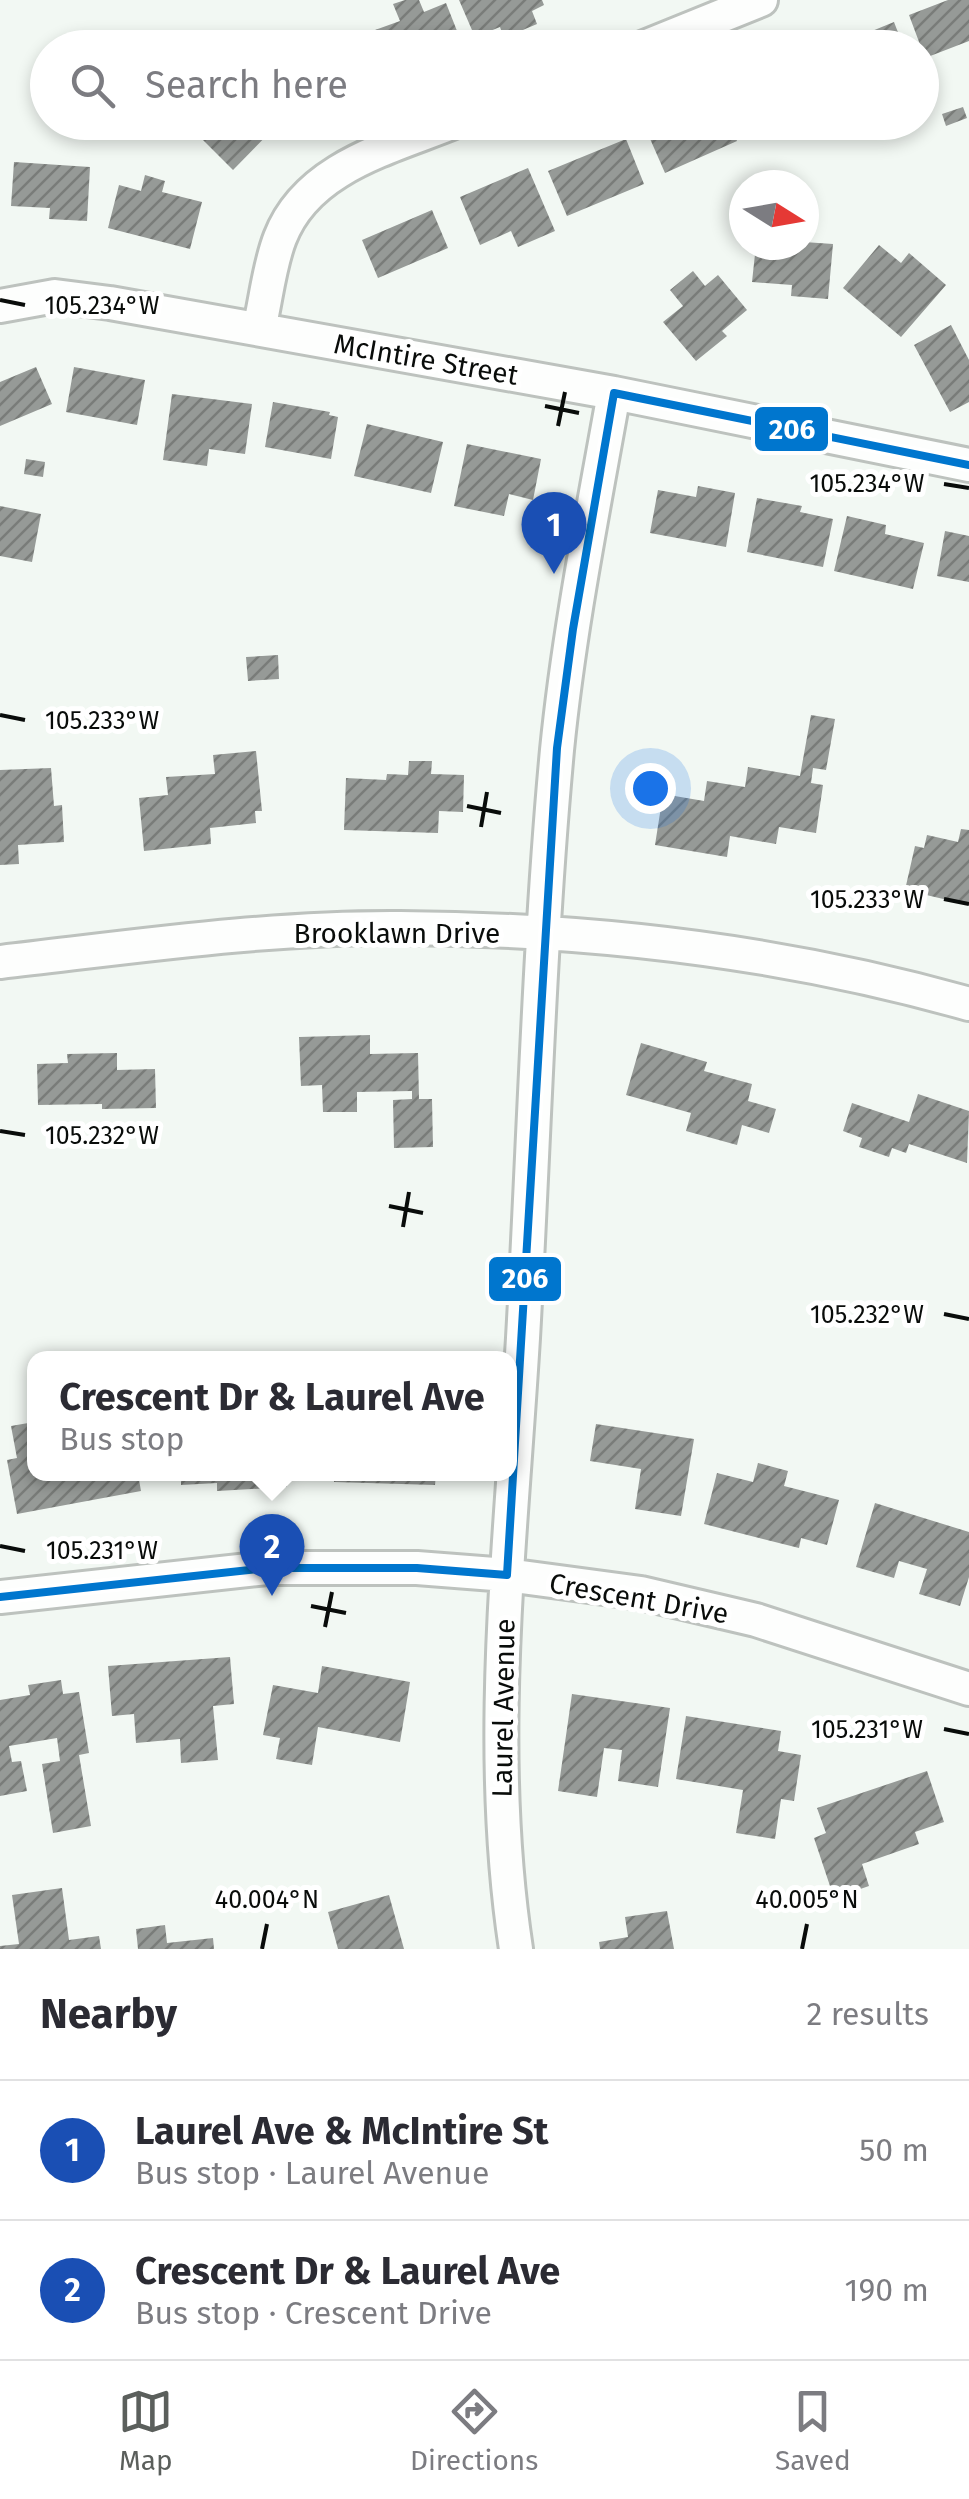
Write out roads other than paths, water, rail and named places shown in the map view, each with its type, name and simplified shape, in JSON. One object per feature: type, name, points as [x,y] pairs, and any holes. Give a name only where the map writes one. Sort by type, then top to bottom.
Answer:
[{"type":"street","points":[[687,30],[761,0]]},
{"type":"street","points":[[259,329],[280,238],[298,205],[326,178],[409,140]]},
{"type":"street","name":"McIntire Street","points":[[0,306],[55,296],[259,329],[614,393],[969,465]]},
{"type":"street","name":"Laurel Avenue","points":[[517,1402],[544,934],[562,708],[614,393]]},
{"type":"street","name":"Brooklawn Drive","points":[[0,962],[283,933],[398,928],[544,934],[737,954],[969,1004]]},
{"type":"street","name":"Laurel Avenue","points":[[512,1481],[500,1742],[502,1840],[516,1949]]},
{"type":"street","name":"Crescent Drive","points":[[0,1596],[267,1568],[417,1568],[507,1576],[642,1593],[756,1620],[969,1690]]},
{"type":"place","name":"Laurel Ave & McIntire St","points":[[554,574]]},
{"type":"place","name":"Crescent Dr & Laurel Ave","points":[[272,1596]]}]
